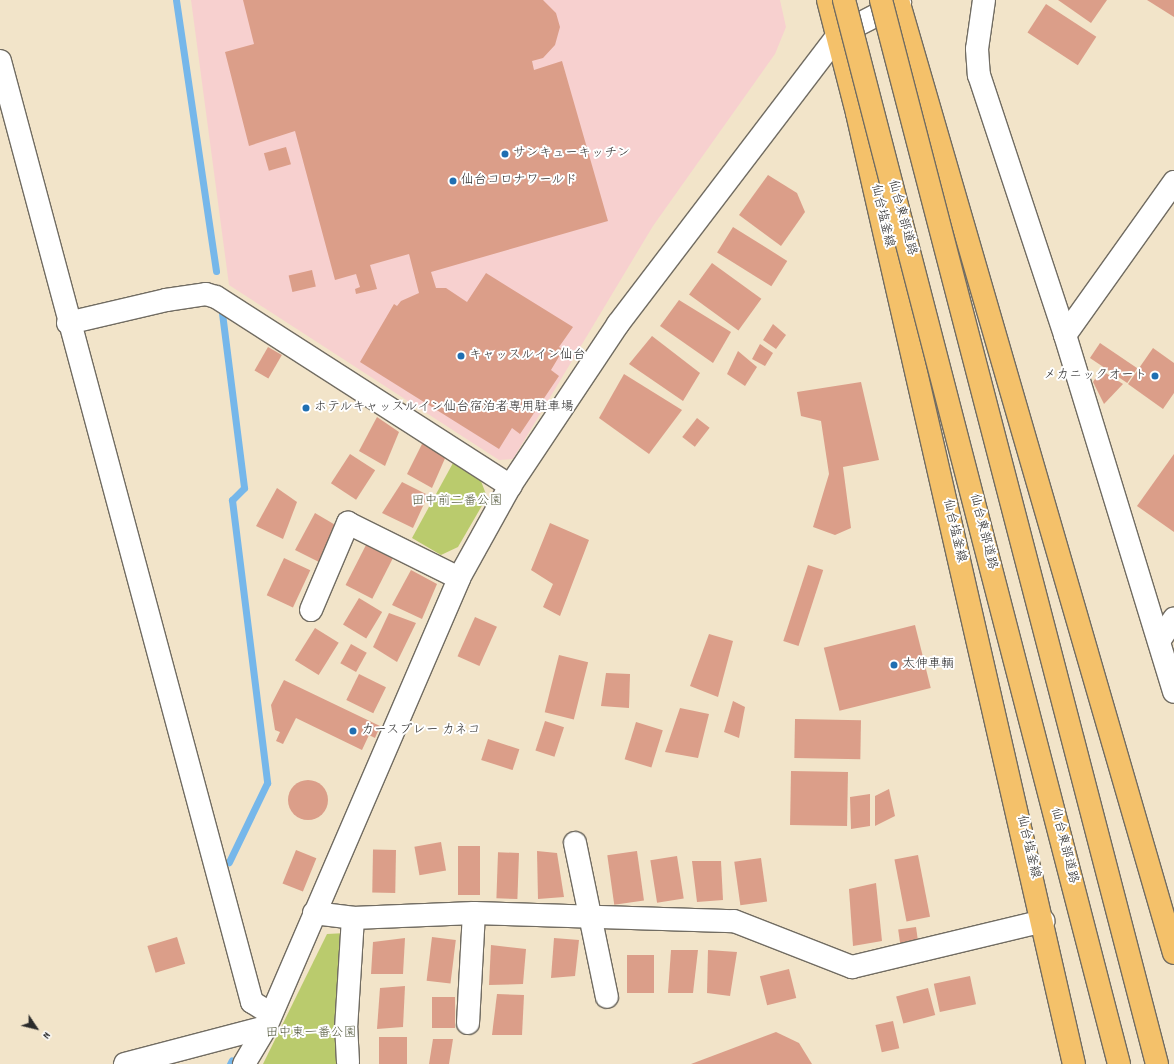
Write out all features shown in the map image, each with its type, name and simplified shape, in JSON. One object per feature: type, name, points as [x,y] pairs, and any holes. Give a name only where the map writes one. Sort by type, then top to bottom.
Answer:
[{"type":"main road","name":"仙台塩釜線","points":[[828,0],[838,35],[1044,921],[1074,1064]]},
{"type":"main road","name":"仙台東部道路","points":[[844,0],[1119,1064]]},
{"type":"main road","points":[[895,1],[1174,953]]},
{"type":"main road","points":[[895,1],[1157,1064]]},
{"type":"street","points":[[244,1064],[269,1021],[314,913],[459,578],[510,486],[618,324],[838,35],[853,0]]},
{"type":"street","points":[[984,0],[977,49],[979,75],[1064,335],[1174,692]]},
{"type":"street","points":[[838,35],[895,1]]},
{"type":"street","points":[[0,61],[68,323],[252,1002],[269,1021]]},
{"type":"street","points":[[1064,335],[1174,182]]},
{"type":"street","points":[[68,323],[166,300],[206,294],[216,297],[510,486]]},
{"type":"street","points":[[311,610],[348,523],[459,578]]},
{"type":"street","points":[[1159,641],[1174,619]]},
{"type":"street","points":[[575,843],[607,997]]},
{"type":"street","points":[[314,913],[353,918],[474,913],[734,921],[852,967],[1044,921]]},
{"type":"street","points":[[468,1022],[474,913]]},
{"type":"street","points":[[348,1062],[346,1029],[353,918]]},
{"type":"street","points":[[125,1064],[269,1021]]},
{"type":"shaded area","points":[[191,0],[780,0],[786,27],[775,54],[653,226],[513,459],[499,460],[229,285]]},
{"type":"green space","name":"田中前二番公園","points":[[453,463],[481,481],[487,497],[458,547],[441,555],[412,538]]},
{"type":"green space","name":"田中東一番公園","points":[[346,933],[342,1064],[263,1064],[327,934]]},
{"type":"building","name":"仙台コロナワールド","points":[[243,0],[543,0],[556,13],[560,27],[555,45],[543,58],[532,61],[534,70],[562,61],[608,221],[431,272],[436,288],[446,288],[467,302],[486,273],[573,327],[559,347],[563,350],[551,370],[559,376],[520,434],[512,428],[499,449],[360,362],[394,304],[397,306],[401,301],[419,293],[409,254],[370,265],[377,289],[356,294],[355,289],[360,287],[356,274],[335,280],[295,131],[249,146],[225,52],[254,44]]},
{"type":"building","points":[[1058,0],[1107,0],[1091,23]]},
{"type":"building","points":[[1147,0],[1174,0],[1174,17]]},
{"type":"building","points":[[1046,4],[1096,37],[1078,65],[1027,33]]},
{"type":"building","points":[[286,147],[291,164],[269,171],[264,153]]},
{"type":"building","points":[[768,175],[797,193],[805,212],[781,246],[739,215]]},
{"type":"building","points":[[733,227],[787,261],[771,286],[717,252]]},
{"type":"building","points":[[712,263],[761,299],[738,330],[689,295]]},
{"type":"building","points":[[312,270],[316,287],[292,292],[289,275]]},
{"type":"building","points":[[679,300],[731,332],[713,363],[660,326]]},
{"type":"building","points":[[773,324],[786,335],[776,349],[763,340]]},
{"type":"building","points":[[652,336],[700,373],[683,401],[629,364]]},
{"type":"building","points":[[1100,343],[1137,368],[1127,383],[1090,358]]},
{"type":"building","points":[[760,344],[773,353],[765,366],[752,359]]},
{"type":"building","points":[[268,347],[282,355],[268,378],[254,370]]},
{"type":"building","points":[[1153,348],[1174,363],[1174,393],[1163,409],[1128,384]]},
{"type":"building","points":[[738,351],[757,367],[745,386],[727,374]]},
{"type":"building","points":[[1101,370],[1123,384],[1104,404],[1093,382]]},
{"type":"building","points":[[624,374],[682,410],[649,454],[599,418]]},
{"type":"building","points":[[861,382],[879,460],[843,467],[851,528],[835,535],[813,527],[829,474],[821,421],[801,416],[797,392]]},
{"type":"building","points":[[377,417],[399,432],[385,466],[359,451]]},
{"type":"building","points":[[697,418],[710,428],[695,447],[682,437]]},
{"type":"building","points":[[423,442],[446,456],[432,488],[407,474]]},
{"type":"building","points":[[350,454],[375,470],[356,500],[331,483]]},
{"type":"building","points":[[1174,454],[1174,532],[1137,506]]},
{"type":"building","points":[[402,482],[428,495],[413,528],[382,513]]},
{"type":"building","points":[[277,488],[297,502],[283,539],[256,526]]},
{"type":"building","points":[[315,513],[337,526],[321,563],[295,550]]},
{"type":"building","points":[[550,523],[589,540],[560,616],[543,607],[553,584],[531,570]]},
{"type":"building","points":[[366,545],[393,559],[372,599],[346,585]]},
{"type":"building","points":[[284,558],[310,570],[293,607],[267,595]]},
{"type":"building","points":[[808,565],[823,570],[798,646],[783,641]]},
{"type":"building","points":[[411,570],[437,584],[422,619],[392,605]]},
{"type":"building","points":[[359,598],[382,612],[366,638],[343,625]]},
{"type":"building","points":[[389,613],[416,623],[397,662],[373,647]]},
{"type":"building","points":[[475,617],[497,627],[479,666],[458,656]]},
{"type":"building","points":[[915,625],[931,688],[840,711],[824,648]]},
{"type":"building","points":[[315,628],[339,643],[319,675],[295,660]]},
{"type":"building","points":[[709,634],[733,641],[718,697],[690,686]]},
{"type":"building","points":[[351,644],[367,653],[356,672],[340,663]]},
{"type":"building","points":[[559,655],[588,662],[574,720],[545,712]]},
{"type":"building","points":[[606,673],[630,674],[629,708],[601,706]]},
{"type":"building","points":[[359,674],[386,687],[373,713],[346,700]]},
{"type":"building","points":[[284,680],[380,726],[375,738],[369,735],[362,750],[296,718],[283,744],[276,741],[280,732],[275,730],[271,705]]},
{"type":"building","points":[[733,701],[745,707],[739,738],[724,732]]},
{"type":"building","points":[[680,708],[709,714],[698,758],[665,752]]},
{"type":"building","points":[[795,719],[861,720],[860,759],[794,758]]},
{"type":"building","points":[[545,721],[564,727],[554,757],[535,750]]},
{"type":"building","points":[[636,722],[663,730],[651,767],[625,759]]},
{"type":"building","points":[[488,739],[519,749],[513,770],[481,760]]},
{"type":"building","points":[[791,771],[848,772],[847,826],[790,825]]},
{"type":"building","points":[[312,780],[319,783],[325,789],[328,800],[327,808],[319,817],[312,820],[304,820],[297,817],[289,808],[288,796],[291,789],[300,781]]},
{"type":"building","points":[[889,789],[895,816],[875,826],[875,796]]},
{"type":"building","points":[[870,794],[870,826],[851,829],[850,797]]},
{"type":"building","points":[[441,842],[446,871],[419,875],[414,847]]},
{"type":"building","points":[[458,846],[480,846],[480,895],[458,895]]},
{"type":"building","points":[[296,850],[316,858],[303,892],[283,883]]},
{"type":"building","points":[[373,850],[396,850],[395,893],[372,893]]},
{"type":"building","points":[[537,851],[557,853],[564,897],[538,899]]},
{"type":"building","points":[[637,851],[644,901],[614,905],[607,855]]},
{"type":"building","points":[[498,852],[519,853],[517,899],[496,898]]},
{"type":"building","points":[[918,855],[930,917],[906,921],[894,860]]},
{"type":"building","points":[[677,856],[684,898],[657,903],[650,860]]},
{"type":"building","points":[[761,858],[767,902],[740,905],[734,862]]},
{"type":"building","points":[[692,861],[721,861],[723,900],[697,902]]},
{"type":"building","points":[[876,883],[882,941],[853,946],[849,889]]},
{"type":"building","points":[[916,927],[918,941],[900,943],[898,930]]},
{"type":"building","points":[[177,937],[185,964],[156,973],[147,946]]},
{"type":"building","points":[[432,937],[456,940],[450,984],[427,981]]},
{"type":"building","points":[[405,938],[403,974],[371,974],[373,942]]},
{"type":"building","points":[[554,938],[579,940],[575,976],[551,978]]},
{"type":"building","points":[[491,945],[526,949],[523,984],[489,985]]},
{"type":"building","points":[[671,950],[698,950],[693,993],[668,993]]},
{"type":"building","points":[[708,950],[737,952],[730,996],[707,993]]},
{"type":"building","points":[[627,955],[654,955],[654,993],[627,993]]},
{"type":"building","points":[[789,969],[796,998],[767,1005],[760,976]]},
{"type":"building","points":[[970,976],[976,1004],[940,1012],[934,984]]},
{"type":"building","points":[[405,986],[403,1027],[377,1029],[380,988]]},
{"type":"building","points":[[928,988],[935,1015],[903,1024],[896,997]]},
{"type":"building","points":[[497,994],[524,995],[522,1035],[492,1035]]},
{"type":"building","points":[[432,997],[455,997],[455,1028],[432,1028]]},
{"type":"building","points":[[893,1021],[899,1048],[882,1052],[875,1025]]},
{"type":"building","points":[[776,1032],[799,1043],[812,1064],[691,1064]]},
{"type":"building","points":[[379,1037],[407,1037],[407,1064],[379,1064]]},
{"type":"building","points":[[433,1039],[453,1039],[449,1064],[429,1064]]},
{"type":"waterway","points":[[176,0],[216,271]]},
{"type":"waterway","points":[[222,313],[244,488],[232,500],[267,783],[229,862]]},
{"type":"waterway","points":[[230,1064],[232,1060]]},
{"type":"place","name":"サンキューキッチン","points":[[505,154]]},
{"type":"place","name":"仙台コロナワールド","points":[[453,181]]},
{"type":"place","name":"キャッスルイン仙台","points":[[461,356]]},
{"type":"place","name":"メカニックオート","points":[[1155,376]]},
{"type":"place","name":"ホテルキャッスルイン仙台宿泊者専用駐車場","points":[[306,408]]},
{"type":"place","name":"太伸車輌","points":[[894,665]]},
{"type":"place","name":"カースプレー カネコ","points":[[353,731]]}]
